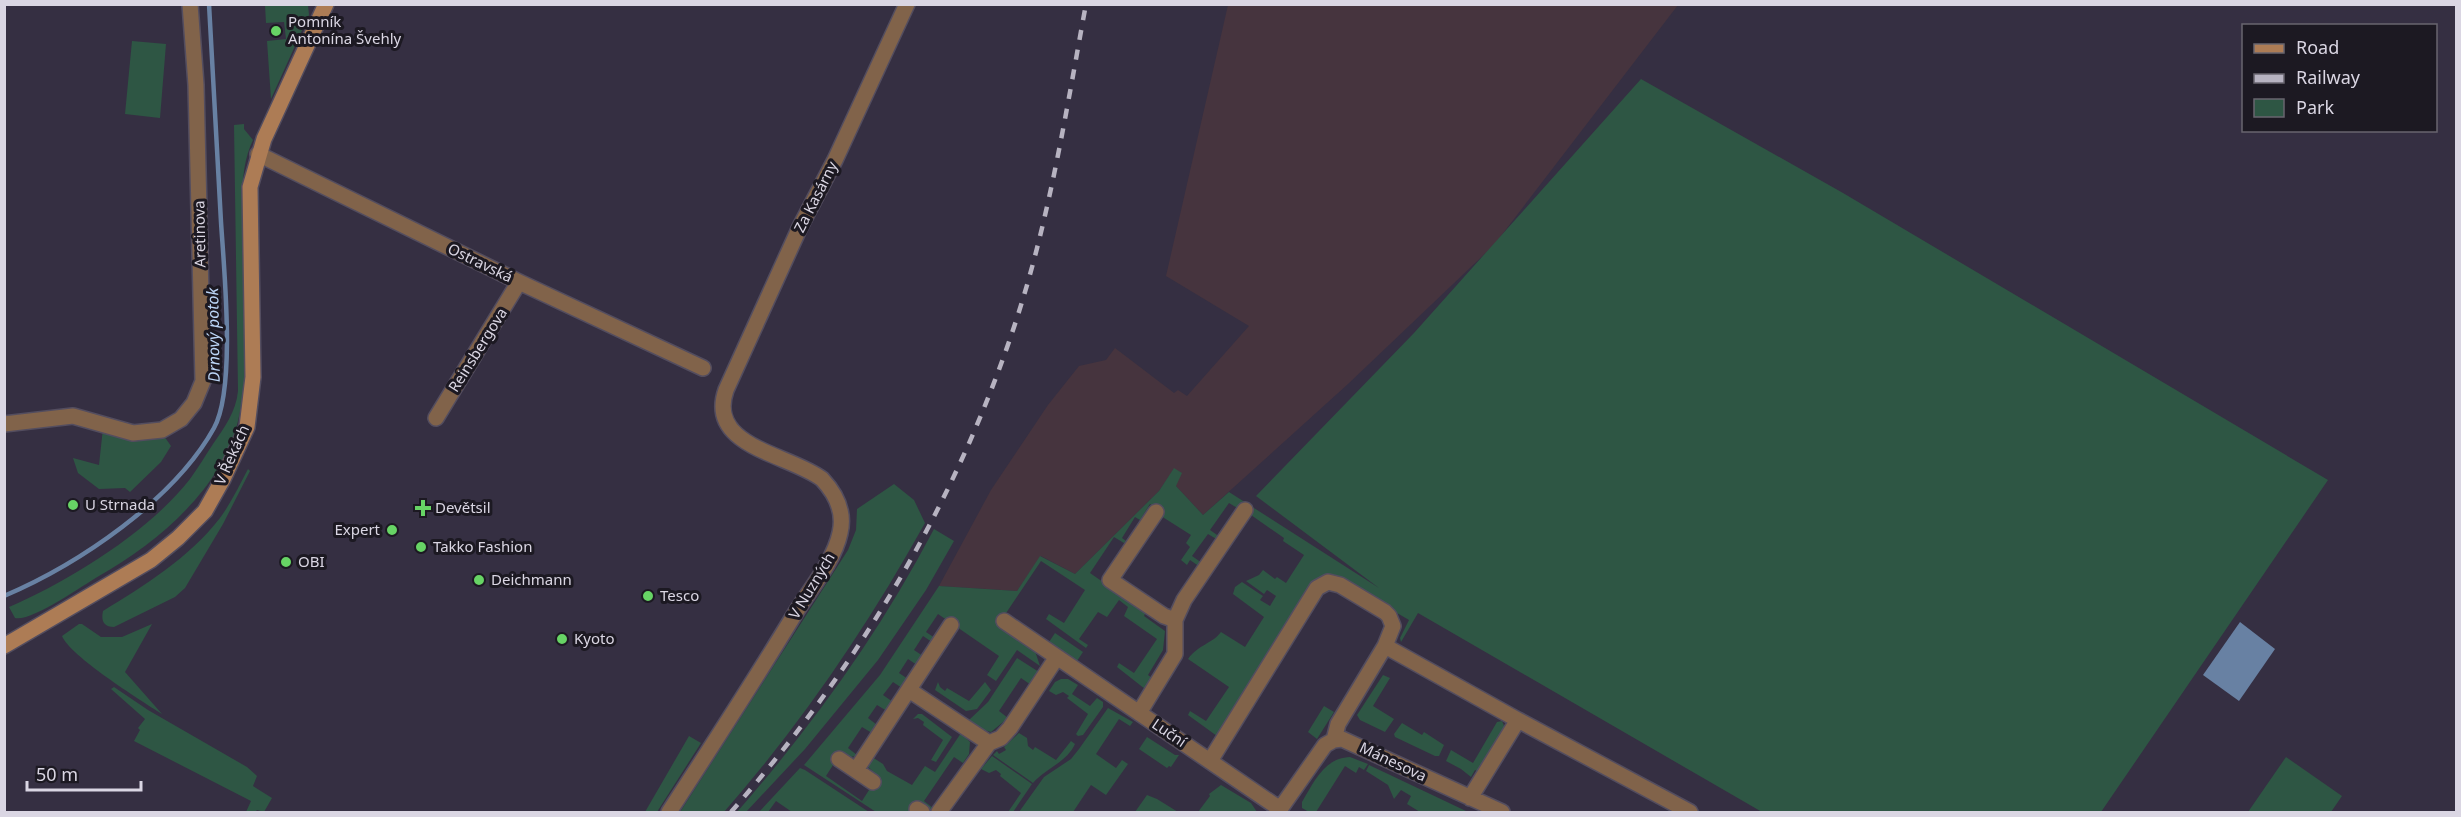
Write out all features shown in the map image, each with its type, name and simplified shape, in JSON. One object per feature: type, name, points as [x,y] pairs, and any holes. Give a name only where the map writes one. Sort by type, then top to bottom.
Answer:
[{"type":"street","name":"Aretinova","points":[[4,424],[72,416],[133,434],[162,430],[181,419],[194,403],[202,381],[196,85],[190,4]]},
{"type":"street","name":"V Řekách","points":[[4,646],[151,560],[178,538],[205,511],[223,479],[246,427],[253,377],[250,196],[258,154],[326,4]]},
{"type":"street","name":"Za Kasárny","points":[[726,390],[800,226],[836,160],[907,4]]},
{"type":"street","name":"Ostravská","points":[[258,154],[519,282],[704,368]]},
{"type":"street","name":"Reinsbergova","points":[[436,417],[519,282]]},
{"type":"street","name":"V Nuzných","points":[[669,813],[750,688],[830,557],[838,541],[842,523],[838,502],[822,479],[737,437],[730,431],[723,414],[726,390]]},
{"type":"street","points":[[1139,712],[1175,654],[1176,620],[1184,600],[1245,510]]},
{"type":"street","points":[[1156,512],[1110,580],[1164,616],[1176,620]]},
{"type":"street","points":[[1210,761],[1317,588],[1333,582],[1389,616],[1393,631],[1338,724],[1334,740],[1325,745],[1279,811]]},
{"type":"street","name":"Luční","points":[[1004,621],[1210,761],[1279,811]]},
{"type":"street","points":[[856,770],[951,625]]},
{"type":"street","points":[[1385,646],[1690,813]]},
{"type":"street","points":[[939,813],[989,743],[1000,738],[1010,728],[1057,657]]},
{"type":"street","points":[[909,690],[989,743]]},
{"type":"street","points":[[1470,798],[1518,720]]},
{"type":"street","name":"Mánesova","points":[[1334,740],[1351,742],[1502,813]]},
{"type":"street","points":[[839,759],[873,782]]},
{"type":"shaded area","points":[[1228,5],[1678,5],[1494,245],[1348,384],[1203,515],[1176,486],[1174,469],[1159,491],[1075,574],[1041,556],[1017,591],[939,586],[991,490],[1048,405],[1079,366],[1106,360],[1115,348],[1174,393],[1178,390],[1187,396],[1249,326],[1166,276]]},
{"type":"green space","points":[[265,5],[308,5],[309,15],[271,99],[267,41],[286,39],[284,22],[266,23]]},
{"type":"green space","points":[[132,41],[166,44],[160,118],[125,114]]},
{"type":"green space","points":[[1641,79],[1843,193],[2328,480],[2101,812],[1762,812],[1418,613],[1401,642],[1400,638],[1409,620],[1337,578],[1314,582],[1308,588],[1217,736],[1188,715],[1190,711],[1206,721],[1229,687],[1188,659],[1221,632],[1245,647],[1264,617],[1233,594],[1235,587],[1242,582],[1263,596],[1260,600],[1270,606],[1276,596],[1267,590],[1264,594],[1246,581],[1259,575],[1263,570],[1275,579],[1277,577],[1286,583],[1304,555],[1283,541],[1284,538],[1251,515],[1252,513],[1241,505],[1239,509],[1229,503],[1210,530],[1220,537],[1218,540],[1208,534],[1192,556],[1202,563],[1200,567],[1190,560],[1187,565],[1181,560],[1190,547],[1186,543],[1191,535],[1161,516],[1162,511],[1150,504],[1140,520],[1135,517],[1122,538],[1126,541],[1124,543],[1114,537],[1090,573],[1146,612],[1144,616],[1165,631],[1163,650],[1148,675],[1152,678],[1145,689],[1117,667],[1119,663],[1134,673],[1157,639],[1124,616],[1128,607],[1119,600],[1107,617],[1098,612],[1079,639],[1088,645],[1086,648],[1046,619],[1049,614],[1064,623],[1085,590],[1041,561],[998,625],[1035,651],[1040,666],[1017,650],[996,681],[987,675],[999,656],[938,614],[926,632],[935,638],[932,642],[923,636],[914,650],[923,656],[917,665],[908,659],[899,673],[908,679],[902,688],[893,682],[883,695],[893,702],[887,711],[877,705],[868,718],[877,725],[872,733],[862,727],[848,748],[857,755],[851,757],[842,751],[826,776],[862,801],[878,776],[867,766],[872,757],[883,764],[887,771],[912,785],[925,766],[935,772],[961,733],[970,742],[969,754],[963,763],[954,757],[924,801],[933,808],[931,811],[876,812],[804,765],[880,675],[939,586],[1017,591],[1040,556],[1075,574],[1159,491],[1174,468],[1182,473],[1176,486],[1203,515],[1229,492],[1379,588],[1256,496],[1414,333]]},
{"type":"green space","points":[[244,124],[244,129],[253,140],[245,165],[242,191],[246,356],[242,400],[230,446],[218,469],[184,512],[143,547],[57,602],[32,615],[15,618],[9,607],[82,569],[131,536],[153,517],[190,479],[232,413],[238,391],[234,125]]},
{"type":"green space","points":[[103,428],[164,436],[171,446],[161,462],[130,492],[125,488],[99,489],[78,473],[73,458],[99,465]]},
{"type":"green space","points":[[248,469],[250,471],[223,524],[185,588],[175,597],[114,627],[105,624],[102,617],[103,611],[166,570],[208,532],[228,506]]},
{"type":"green space","points":[[894,484],[914,500],[925,523],[856,637],[807,709],[724,812],[680,812],[848,550],[856,530],[857,509]]},
{"type":"green space","points":[[934,529],[954,541],[926,590],[878,660],[805,749],[746,812],[737,812],[792,746],[844,676],[891,604]]},
{"type":"green space","points":[[79,624],[101,637],[122,637],[152,624],[125,672],[162,714],[91,666],[68,645],[62,636]]},
{"type":"green space","points":[[1055,633],[1083,652],[1077,661],[1049,642]]},
{"type":"green space","points":[[1017,658],[1039,672],[1031,685],[1021,678],[999,711],[1008,718],[991,732],[980,729],[969,720],[988,702]]},
{"type":"green space","points":[[1383,675],[1390,678],[1373,706],[1394,719],[1385,732],[1360,720],[1357,715]]},
{"type":"green space","points":[[1068,679],[1078,685],[1072,694],[1090,706],[1097,698],[1103,702],[1103,707],[1083,735],[1076,734],[1088,714],[1067,698],[1069,696],[1063,692],[1056,695],[1049,691],[1055,682]]},
{"type":"green space","points":[[938,682],[945,691],[947,688],[969,701],[985,682],[991,690],[977,709],[966,711],[935,690]]},
{"type":"green space","points":[[114,687],[148,710],[247,767],[257,776],[253,786],[272,798],[264,812],[257,810],[246,812],[251,801],[134,741],[140,730],[138,728],[145,719],[111,689]]},
{"type":"green space","points":[[1324,706],[1334,712],[1317,739],[1308,732]]},
{"type":"green space","points":[[1108,708],[1133,722],[1130,726],[1119,719],[1096,754],[1116,768],[1122,760],[1128,764],[1106,795],[1091,785],[1073,812],[1019,812],[1044,777],[1071,759]]},
{"type":"green space","points":[[918,714],[922,714],[952,737],[936,762],[931,760],[943,740],[923,725],[924,722],[918,718],[913,719]]},
{"type":"green space","points":[[1502,721],[1505,728],[1479,772],[1475,770],[1471,777],[1446,761],[1451,750],[1473,763],[1497,722]]},
{"type":"green space","points":[[1402,723],[1422,735],[1424,732],[1444,745],[1439,756],[1395,737],[1394,734]]},
{"type":"green space","points":[[1019,733],[1027,738],[1028,746],[1033,750],[1035,747],[1056,760],[1071,741],[1075,744],[1067,756],[1033,783],[993,755],[997,751],[999,754],[1006,750],[1004,747]]},
{"type":"green space","points":[[689,736],[701,743],[657,812],[645,812]]},
{"type":"green space","points":[[1147,737],[1175,755],[1179,755],[1171,767],[1167,768],[1139,749]]},
{"type":"green space","points":[[992,756],[1032,784],[1013,812],[1008,812],[1021,793],[996,770],[989,773],[981,769]]},
{"type":"green space","points":[[1350,757],[1368,764],[1364,770],[1359,767],[1356,773],[1345,766],[1316,812],[1309,812],[1302,808],[1302,802],[1321,772],[1333,762]]},
{"type":"green space","points":[[2286,757],[2342,796],[2331,812],[2248,812]]},
{"type":"green space","points":[[1369,765],[1466,811],[1420,812],[1407,804],[1411,796],[1401,790],[1394,799],[1388,785],[1366,771]]},
{"type":"green space","points":[[800,768],[869,812],[792,812],[776,801],[768,812],[759,812]]},
{"type":"green space","points":[[1221,785],[1251,803],[1257,812],[1198,812],[1210,796],[1209,794]]},
{"type":"green space","points":[[1147,795],[1157,799],[1178,812],[1135,812]]},
{"type":"water","points":[[2240,622],[2275,649],[2239,701],[2203,675]]},
{"type":"waterway","name":"Drnový potok","points":[[4,596],[33,583],[93,548],[150,504],[197,455],[214,428],[221,410],[225,386],[227,328],[209,4]]},
{"type":"railway","points":[[731,812],[777,758],[820,702],[860,644],[897,584],[962,459],[990,394],[1014,327],[1037,247],[1056,167],[1086,4]]},
{"type":"place","name":"Pomník Antonína Švehly","points":[[276,31]]},
{"type":"place","name":"U Strnada","points":[[73,505]]},
{"type":"place","name":"Devětsil","points":[[423,508]]},
{"type":"place","name":"Expert","points":[[392,530]]},
{"type":"place","name":"Takko Fashion","points":[[421,547]]},
{"type":"place","name":"OBI","points":[[286,562]]},
{"type":"place","name":"Deichmann","points":[[479,580]]},
{"type":"place","name":"Tesco","points":[[648,596]]},
{"type":"place","name":"Kyoto","points":[[562,639]]}]
